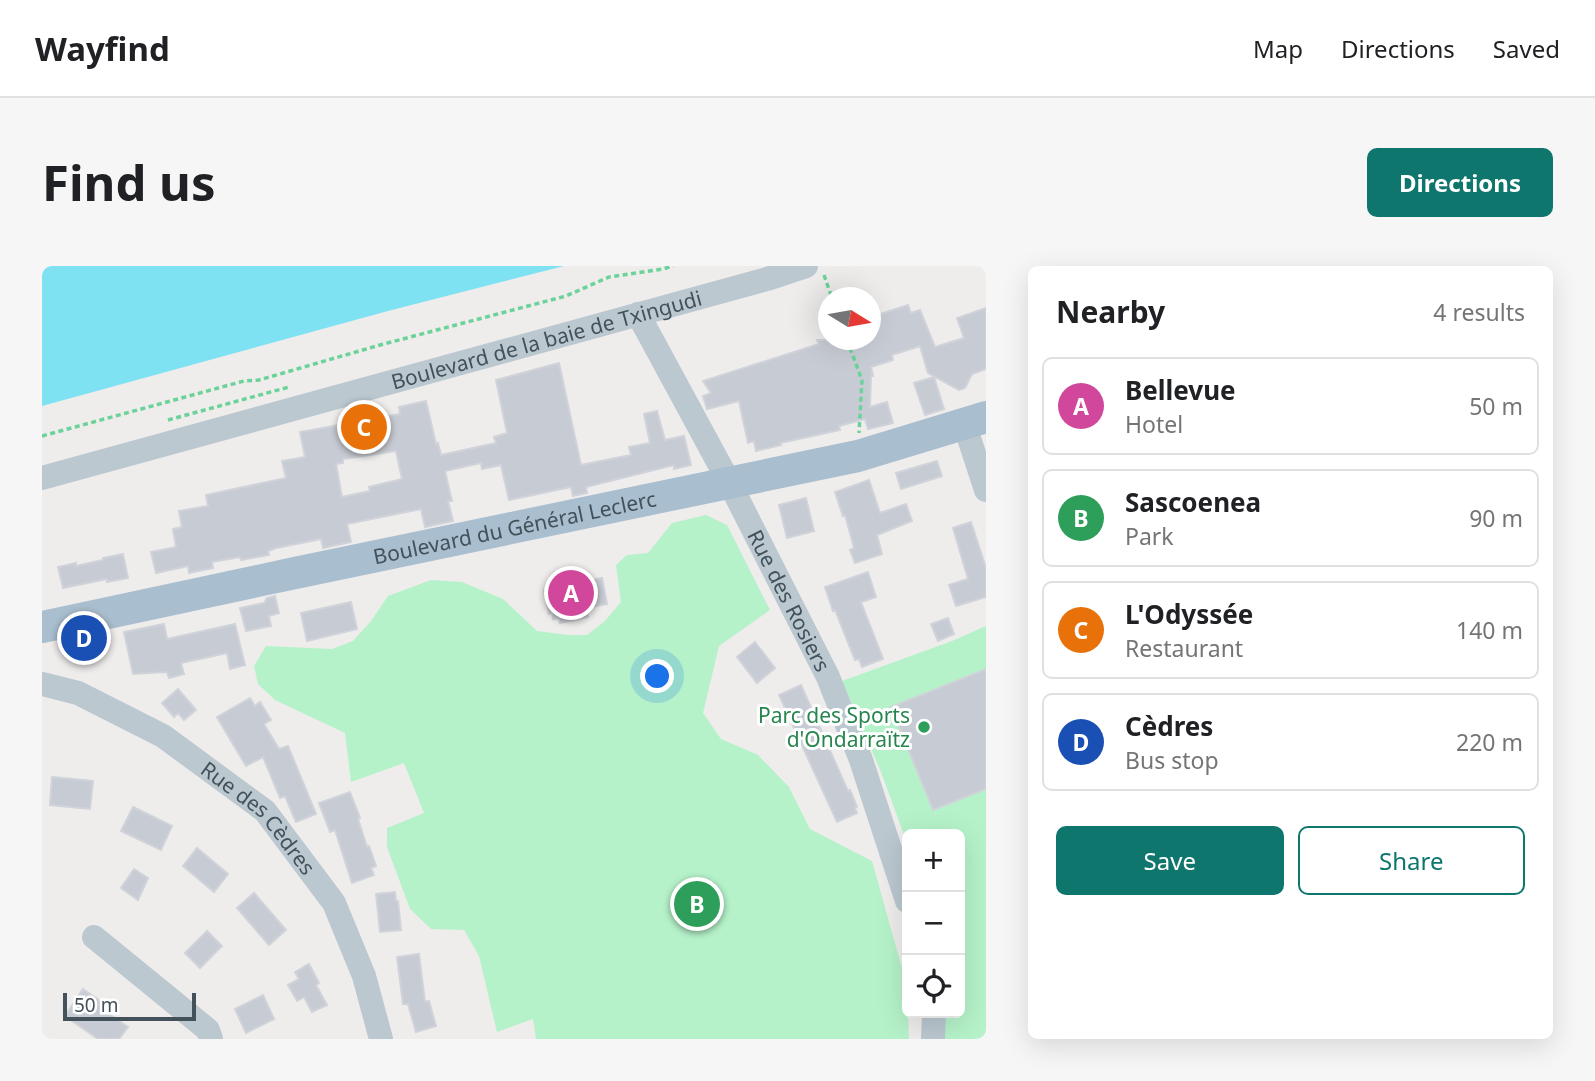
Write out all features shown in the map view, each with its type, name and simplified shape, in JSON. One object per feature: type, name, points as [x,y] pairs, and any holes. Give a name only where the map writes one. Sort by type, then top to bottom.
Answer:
[{"type":"main road","name":"Boulevard du Général Leclerc","points":[[42,627],[858,456],[975,420]]},
{"type":"street","name":"Boulevard de la baie de Txingudi","points":[[42,478],[806,266]]},
{"type":"street","name":"Rue des Rosiers","points":[[638,314],[729,482],[828,677],[861,760],[904,892]]},
{"type":"street","points":[[975,420],[986,490]]},
{"type":"street","name":"Rue des Cèdres","points":[[42,684],[78,693],[163,736],[265,811],[334,904],[364,976],[381,1039]]},
{"type":"street","points":[[94,937],[208,1030],[211,1039]]},
{"type":"street","points":[[933,1039],[934,1018]]},
{"type":"path","points":[[42,436],[566,296],[609,277],[673,266]]},
{"type":"path","points":[[821,266],[828,287]]},
{"type":"path","points":[[852,350],[862,380],[858,456]]},
{"type":"green space","points":[[706,515],[727,525],[770,610],[719,646],[703,713],[721,739],[758,755],[789,787],[810,829],[872,861],[902,968],[902,1018],[908,1018],[909,1039],[536,1039],[533,1019],[497,1032],[479,956],[464,930],[431,929],[410,909],[387,847],[387,828],[424,813],[404,763],[351,782],[345,733],[275,700],[258,684],[254,666],[266,646],[332,649],[353,641],[388,596],[431,580],[462,582],[503,599],[537,631],[587,635],[605,621],[621,602],[616,565],[627,555],[648,553],[672,523]]},
{"type":"green space","name":"Parc des Sports d'Ondarraïtz","points":[[986,626],[986,1039],[934,1039],[944,1018],[965,1018],[965,829],[902,829],[842,681]]},
{"type":"water","points":[[42,266],[564,266],[388,311],[42,406]]},
{"type":"building","points":[[908,305],[911,313],[920,310],[935,347],[964,338],[957,318],[986,308],[986,369],[972,374],[965,388],[959,390],[928,373],[920,346],[892,355],[893,360],[871,367],[873,376],[870,407],[887,402],[893,423],[868,429],[865,419],[839,426],[840,430],[756,451],[754,441],[748,443],[739,401],[707,409],[703,396],[711,393],[703,381],[818,344],[818,350],[881,350],[881,314]]},
{"type":"building","points":[[559,363],[581,465],[631,455],[629,447],[650,443],[644,414],[657,411],[665,440],[684,436],[691,465],[674,469],[674,465],[586,487],[587,493],[573,496],[571,487],[509,500],[501,465],[482,469],[481,463],[445,471],[452,501],[448,501],[453,521],[425,527],[421,509],[347,524],[351,542],[323,548],[321,539],[276,548],[268,551],[269,555],[212,562],[213,568],[189,573],[188,566],[156,573],[151,552],[176,547],[173,529],[182,527],[179,511],[208,506],[206,495],[286,478],[282,461],[305,457],[300,432],[400,414],[399,407],[426,401],[441,455],[496,443],[494,437],[507,433],[496,380]],"holes":[[[396,451],[402,479],[369,487],[370,491],[342,497],[336,464],[343,463],[343,459]]]},
{"type":"building","points":[[934,377],[944,409],[925,415],[914,383]]},
{"type":"building","points":[[937,461],[942,476],[901,489],[896,473]]},
{"type":"building","points":[[869,480],[880,513],[906,504],[912,521],[877,535],[882,554],[855,563],[850,550],[854,548],[845,515],[843,516],[835,492]]},
{"type":"building","points":[[806,498],[814,531],[787,538],[779,505]]},
{"type":"building","points":[[971,522],[986,568],[986,597],[956,606],[949,585],[968,579],[953,528]]},
{"type":"building","points":[[123,554],[128,578],[107,582],[107,579],[63,588],[58,567],[76,563],[76,566]]},
{"type":"building","points":[[868,572],[876,597],[861,602],[883,659],[862,667],[859,659],[855,660],[825,587]]},
{"type":"building","points":[[576,577],[576,583],[602,578],[607,604],[586,608],[588,617],[560,623],[559,618],[553,619],[552,613],[549,614],[544,590],[553,588],[551,580]]},
{"type":"building","points":[[275,596],[279,613],[269,616],[271,626],[246,631],[240,608],[264,603],[267,598]]},
{"type":"building","points":[[351,602],[357,629],[307,641],[301,613]]},
{"type":"building","points":[[948,618],[954,634],[938,641],[931,624]]},
{"type":"building","points":[[164,624],[167,639],[235,624],[245,665],[230,669],[227,653],[181,663],[184,674],[169,678],[167,672],[133,674],[124,632]]},
{"type":"building","points":[[755,642],[775,668],[757,683],[737,657]]},
{"type":"building","points":[[986,669],[986,789],[933,810],[891,707]]},
{"type":"building","points":[[801,685],[857,807],[857,813],[837,822],[779,695]]},
{"type":"building","points":[[178,689],[196,710],[184,720],[178,713],[174,717],[162,703]]},
{"type":"building","points":[[250,698],[255,706],[260,702],[271,720],[264,724],[279,749],[288,746],[316,814],[296,822],[285,796],[280,798],[263,757],[246,766],[217,717]]},
{"type":"building","points":[[52,777],[93,781],[90,809],[50,805]]},
{"type":"building","points":[[350,792],[367,847],[369,846],[376,866],[371,868],[374,875],[352,883],[335,830],[330,832],[319,803]]},
{"type":"building","points":[[133,807],[172,826],[161,850],[121,831]]},
{"type":"building","points":[[197,848],[228,874],[214,892],[183,866]]},
{"type":"building","points":[[134,869],[148,878],[138,900],[121,888]]},
{"type":"building","points":[[395,892],[401,930],[380,932],[376,894]]},
{"type":"building","points":[[254,893],[286,930],[269,945],[237,908]]},
{"type":"building","points":[[207,931],[222,946],[200,968],[185,953]]},
{"type":"building","points":[[419,954],[425,1002],[429,1001],[436,1026],[416,1032],[408,1004],[403,1004],[397,957]]},
{"type":"building","points":[[309,964],[327,1005],[312,1012],[304,997],[297,1001],[288,985],[299,979],[295,972]]},
{"type":"building","points":[[83,989],[106,1005],[103,1010],[128,1027],[119,1039],[98,1039],[65,1016]]},
{"type":"building","points":[[263,995],[274,1019],[246,1033],[235,1009]]},
{"type":"place","name":"L'Odyssée","points":[[364,427]]},
{"type":"place","name":"Bellevue","points":[[571,593]]},
{"type":"place","name":"Cèdres","points":[[84,638]]},
{"type":"place","name":"Parc des Sports d'Ondarraïtz","points":[[924,727]]},
{"type":"place","name":"Sascoenea","points":[[697,904]]}]
